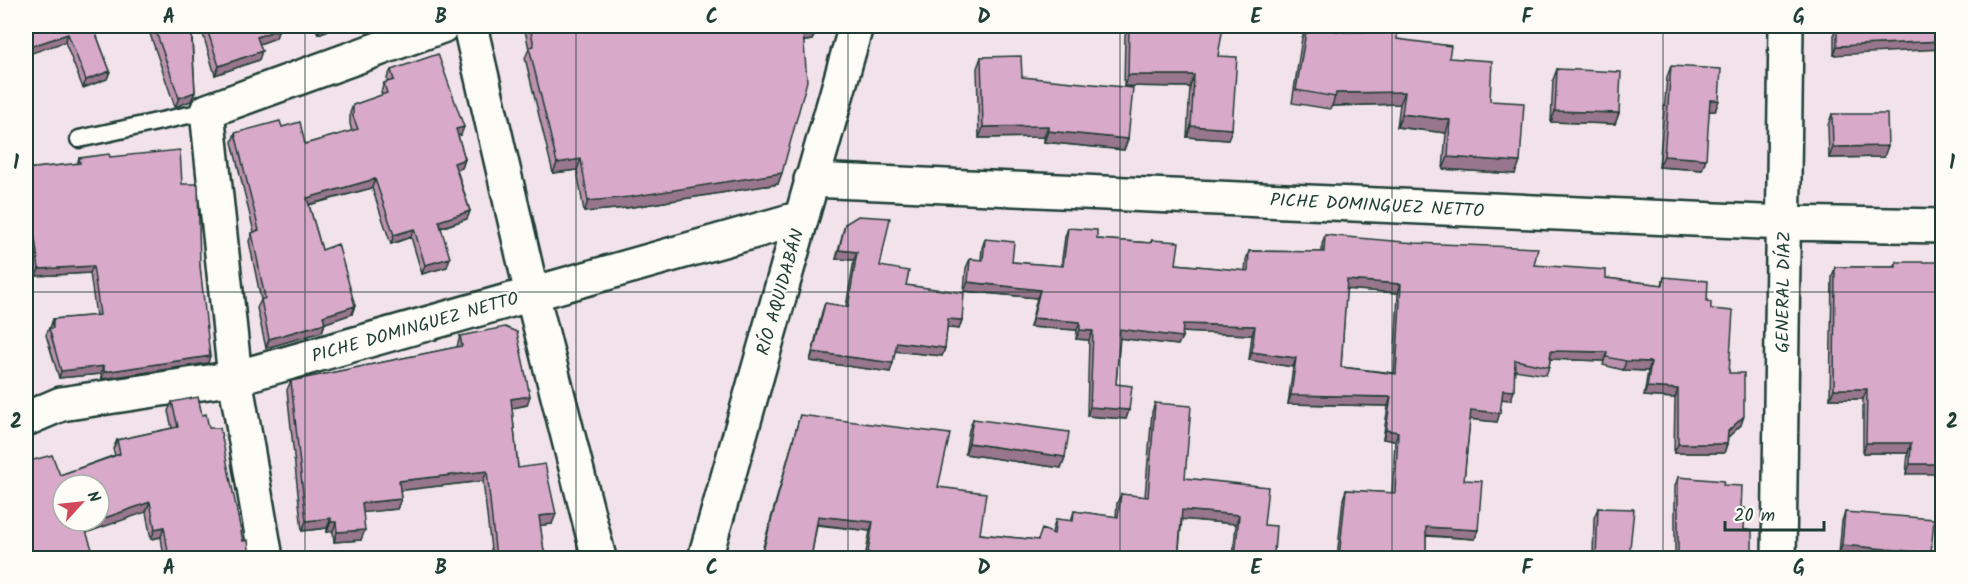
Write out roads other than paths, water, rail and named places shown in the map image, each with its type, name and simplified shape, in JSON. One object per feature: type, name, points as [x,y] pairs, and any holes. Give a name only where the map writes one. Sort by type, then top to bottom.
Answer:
[{"type":"street","points":[[266,558],[235,378],[207,111],[442,26]]},
{"type":"street","points":[[470,26],[532,294],[599,558]]},
{"type":"street","name":"RÍO AQUIDABÁN","points":[[705,558],[856,26]]},
{"type":"street","name":"GENERAL DÍAZ","points":[[1779,558],[1786,26]]},
{"type":"street","name":"PICHE DOMINGUEZ NETTO","points":[[811,180],[1785,223],[1942,225]]},
{"type":"street","name":"PICHE DOMINGUEZ NETTO","points":[[26,419],[61,404],[235,378],[801,218]]},
{"type":"lane","points":[[79,139],[207,111]]}]
